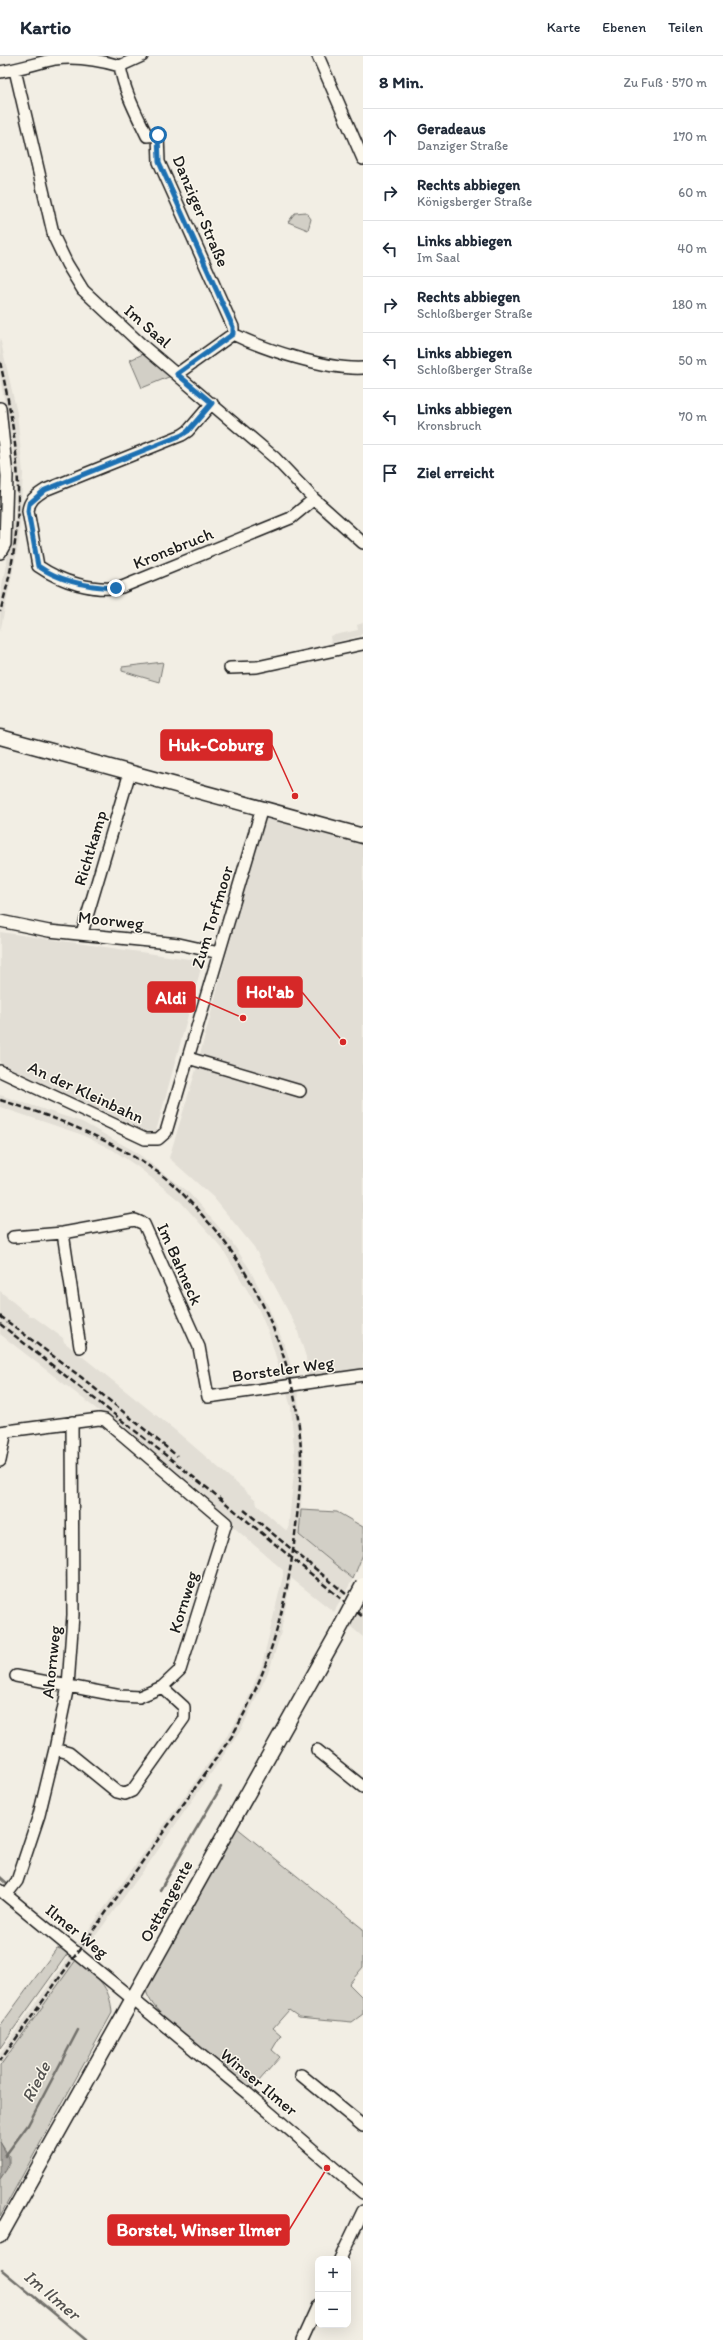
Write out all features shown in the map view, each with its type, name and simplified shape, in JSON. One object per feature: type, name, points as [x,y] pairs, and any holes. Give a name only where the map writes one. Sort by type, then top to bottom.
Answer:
[{"type":"main road","points":[[0,737],[363,836]]},
{"type":"main road","name":"Osttangente","points":[[0,2236],[338,1634],[363,1585]]},
{"type":"street","points":[[0,72],[15,70],[56,59],[98,58],[120,66],[142,56]]},
{"type":"street","points":[[318,56],[363,159]]},
{"type":"street","name":"Danziger Straße","points":[[120,66],[122,80],[130,101],[147,136],[158,135],[159,162],[233,327],[233,334]]},
{"type":"street","name":"Im Saal","points":[[15,70],[54,237],[67,264],[83,290],[143,346],[275,458],[314,499],[363,543]]},
{"type":"street","points":[[177,374],[233,334],[272,349],[333,366],[363,368]]},
{"type":"street","name":"Kronsbruch","points":[[212,403],[188,431],[182,435],[45,490],[34,497],[29,504],[28,511],[38,566],[49,574],[73,583],[105,588],[122,587],[291,518],[314,499]]},
{"type":"street","points":[[0,408],[7,476],[5,544],[0,553]]},
{"type":"street","points":[[230,668],[257,667],[363,644]]},
{"type":"street","name":"Richtkamp","points":[[82,933],[130,772]]},
{"type":"street","name":"Zum Torfmoor","points":[[158,1139],[166,1132],[262,808]]},
{"type":"street","points":[[349,832],[363,827]]},
{"type":"street","name":"Moorweg","points":[[0,921],[49,930],[179,944],[219,953]]},
{"type":"street","points":[[188,1058],[300,1091]]},
{"type":"street","name":"An der Kleinbahn","points":[[0,1071],[145,1139],[158,1139]]},
{"type":"street","name":"Im Bahneck","points":[[13,1237],[63,1232],[135,1220],[144,1224],[199,1347],[208,1397]]},
{"type":"street","points":[[63,1232],[80,1347]]},
{"type":"street","name":"Borsteler Weg","points":[[208,1397],[363,1375]]},
{"type":"street","name":"Kornweg","points":[[16,1676],[121,1696],[140,1698],[162,1687],[180,1670],[226,1523],[110,1422],[99,1419],[72,1422]]},
{"type":"street","points":[[0,1461],[3,1431],[72,1422]]},
{"type":"street","name":"Ahornweg","points":[[3,1893],[17,1881],[39,1815],[68,1686],[73,1615],[72,1422]]},
{"type":"street","points":[[55,1749],[69,1753],[117,1792],[125,1794],[132,1791],[184,1718],[184,1707],[162,1687]]},
{"type":"street","points":[[317,1750],[363,1787]]},
{"type":"street","name":"Ilmer Weg","points":[[3,1893],[132,1999]]},
{"type":"street","name":"Winser Ilmer","points":[[132,1999],[363,2193]]},
{"type":"street","points":[[301,2075],[363,2126]]},
{"type":"street","points":[[341,2256],[363,2211]]},
{"type":"street","points":[[302,2340],[315,2312]]},
{"type":"shaded area","points":[[306,212],[311,219],[308,230],[288,222],[295,213]]},
{"type":"shaded area","points":[[0,338],[17,413],[23,473],[19,541],[0,632],[0,596],[15,517],[16,479],[12,438],[0,378]]},
{"type":"shaded area","points":[[143,354],[171,376],[142,388],[130,360]]},
{"type":"shaded area","points":[[363,623],[363,632],[360,636],[331,643],[330,636],[358,630],[357,625]]},
{"type":"shaded area","points":[[163,662],[159,682],[122,671],[122,667]]},
{"type":"shaded area","points":[[266,807],[363,836],[363,1374],[308,1379],[306,1357],[296,1326],[254,1247],[213,1197],[169,1158],[195,1073]]},
{"type":"shaded area","points":[[0,932],[203,961],[155,1135],[0,1063]]},
{"type":"shaded area","points":[[0,1095],[82,1122],[136,1152],[189,1193],[231,1241],[249,1268],[268,1306],[286,1349],[297,1387],[304,1463],[299,1535],[353,1579],[334,1612],[291,1578],[280,1636],[270,1668],[241,1730],[149,1863],[0,2066],[0,2053],[235,1724],[246,1703],[262,1665],[283,1576],[283,1570],[108,1418],[0,1334],[0,1291],[31,1317],[34,1317],[63,1338],[64,1342],[176,1431],[256,1500],[257,1505],[288,1532],[295,1463],[291,1407],[269,1334],[258,1308],[222,1248],[181,1202],[138,1167],[113,1150],[80,1134],[0,1107]]},
{"type":"shaded area","points":[[301,1510],[337,1512],[363,1527],[363,1554],[353,1579],[299,1535]]},
{"type":"shaded area","points":[[363,1601],[363,1637],[350,1626]]},
{"type":"shaded area","points":[[236,1827],[363,1929],[363,1967],[349,1984],[363,1998],[363,2014],[352,2022],[299,2017],[289,2010],[273,2028],[281,2035],[272,2050],[280,2057],[251,2090],[208,2057],[173,2027],[149,1999],[146,1988]]},
{"type":"shaded area","points":[[62,1947],[68,1953],[0,2048],[0,2026],[57,1948],[60,1949]]},
{"type":"shaded area","points":[[76,1960],[101,1982],[111,2003],[112,2013],[0,2216],[0,2179],[9,2166],[9,2156],[0,2142],[0,2066]]},
{"type":"shaded area","points":[[0,2142],[8,2157],[8,2164],[0,2179]]},
{"type":"waterway","name":"Riede","points":[[160,1890],[221,1787]]},
{"type":"waterway","points":[[0,1877],[8,1884]]},
{"type":"waterway","name":"Riede","points":[[5,2156],[28,2125],[78,2030]]},
{"type":"waterway","name":"Im Ilmer","points":[[2,2270],[86,2340]]},
{"type":"railway","points":[[0,362],[13,427],[18,487],[14,547],[9,579],[0,612]]},
{"type":"railway","points":[[0,1100],[42,1114],[82,1130],[102,1139],[140,1161],[173,1184],[210,1224],[229,1248],[246,1275],[262,1303],[275,1333],[286,1363],[294,1395],[299,1426],[301,1457],[300,1490],[294,1544],[285,1596],[265,1667],[245,1713],[232,1736],[0,2061]]},
{"type":"railway","points":[[0,1316],[81,1377],[177,1456]]},
{"type":"railway","points":[[0,1324],[211,1491],[363,1617]]},
{"type":"railway","points":[[244,1510],[363,1608]]},
{"type":"place","name":"Huk-Coburg","points":[[295,796]]},
{"type":"place","name":"Aldi","points":[[243,1018]]},
{"type":"place","name":"Hol'ab","points":[[343,1042]]},
{"type":"place","name":"Borstel, Winser Ilmer","points":[[327,2168]]},
{"type":"route","points":[[116,588],[87,586],[73,583],[49,574],[38,566],[28,511],[29,504],[34,497],[45,490],[182,435],[188,431],[212,403],[177,374],[193,361],[233,334],[233,327],[159,162],[158,135]]}]
